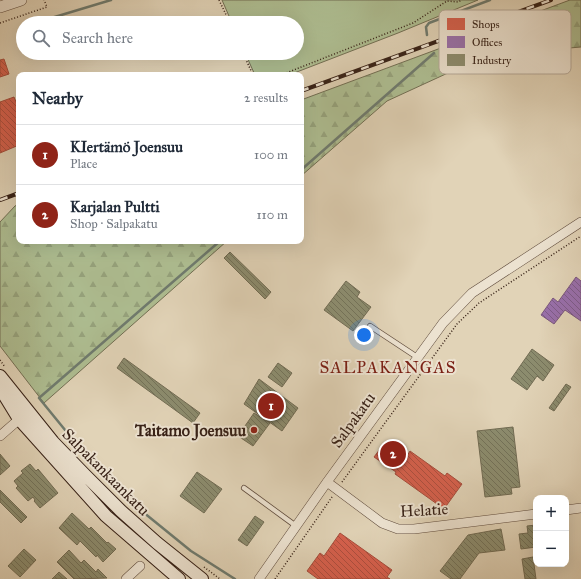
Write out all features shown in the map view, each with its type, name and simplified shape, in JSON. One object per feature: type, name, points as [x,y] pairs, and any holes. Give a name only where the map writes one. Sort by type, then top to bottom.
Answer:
[{"type":"main road","name":"Salpakankaankatu","points":[[0,376],[23,415],[53,442],[121,511],[157,543],[202,579]]},
{"type":"main road","name":"Salpakankaankatu","points":[[0,388],[106,516],[179,579]]},
{"type":"street","points":[[0,7],[21,0]]},
{"type":"street","name":"Salpakatu","points":[[259,579],[327,482],[443,323],[472,293],[581,222]]},
{"type":"street","points":[[0,436],[23,415]]},
{"type":"street","name":"Helatie","points":[[327,482],[382,522],[398,529],[414,529],[533,514]]},
{"type":"street","points":[[569,510],[581,508]]},
{"type":"street","points":[[126,579],[140,566]]},
{"type":"lane","points":[[370,326],[418,358]]},
{"type":"lane","points":[[244,488],[296,526]]},
{"type":"path","points":[[21,16],[47,7],[44,0]]},
{"type":"path","points":[[219,0],[227,16]]},
{"type":"path","points":[[289,72],[413,23],[447,1],[458,2],[462,0]]},
{"type":"path","points":[[0,23],[16,18]]},
{"type":"path","points":[[246,60],[252,72]]},
{"type":"path","points":[[275,579],[337,490],[457,324],[479,303],[581,236]]},
{"type":"path","points":[[203,566],[220,579]]},
{"type":"green space","points":[[222,0],[478,0],[454,10],[439,10],[439,16],[297,72],[254,72],[248,60],[304,60],[304,16],[229,16]]},
{"type":"green space","points":[[570,0],[581,0],[581,47],[571,48],[571,10],[543,10]]},
{"type":"green space","points":[[439,49],[439,74],[446,74],[387,101],[304,173],[304,99]]},
{"type":"green space","points":[[15,206],[16,244],[224,244],[44,403],[0,346],[0,222]]},
{"type":"building: Shops","points":[[4,59],[9,74],[0,77],[0,60]]},
{"type":"building: Shops","points":[[14,97],[16,102],[16,146],[0,153],[0,102]]},
{"type":"building: Shops","points":[[386,441],[407,456],[410,451],[445,476],[447,473],[462,484],[444,509],[374,457]]},
{"type":"building: Shops","points":[[340,533],[392,570],[387,577],[390,579],[318,579],[307,571],[320,553],[324,556]]},
{"type":"building: Offices","points":[[576,277],[581,281],[581,321],[565,310],[554,324],[541,315],[553,298],[558,302]]},
{"type":"building: Industry","points":[[230,252],[271,292],[265,299],[224,258]]},
{"type":"building: Industry","points":[[346,281],[360,292],[357,297],[371,307],[353,331],[324,310]]},
{"type":"building: Industry","points":[[532,349],[554,365],[543,381],[537,376],[527,390],[511,379]]},
{"type":"building: Industry","points":[[124,358],[200,413],[193,423],[117,368]]},
{"type":"building: Industry","points":[[278,363],[292,373],[282,387],[268,377]]},
{"type":"building: Industry","points":[[259,379],[298,408],[282,431],[244,404]]},
{"type":"building: Industry","points":[[566,384],[571,387],[554,411],[549,408]]},
{"type":"building: Industry","name":"Taitamo Joensuu","points":[[254,413],[270,423],[253,446],[238,436]]},
{"type":"building: Industry","points":[[513,427],[520,487],[511,488],[512,494],[485,497],[477,431]]},
{"type":"building: Industry","points":[[0,454],[10,466],[0,475]]},
{"type":"building: Industry","points":[[30,464],[36,471],[38,469],[58,493],[40,508],[34,501],[35,500],[33,497],[28,501],[16,488],[18,486],[14,481],[23,473],[21,471]]},
{"type":"building: Industry","points":[[197,472],[222,489],[204,513],[180,496]]},
{"type":"building: Industry","points":[[0,490],[27,517],[21,523],[0,502]]},
{"type":"building: Industry","points":[[72,513],[89,529],[91,527],[107,543],[108,542],[116,549],[103,562],[80,541],[77,545],[59,528]]},
{"type":"building: Industry","points":[[255,516],[264,522],[247,546],[238,540]]},
{"type":"building: Industry","points":[[533,525],[533,547],[521,549],[519,534],[528,533],[527,526]]},
{"type":"building: Industry","points":[[501,529],[505,550],[479,553],[460,579],[451,579],[440,571],[468,535]]},
{"type":"building: Industry","points":[[24,549],[36,560],[20,577],[8,566]]},
{"type":"building: Industry","points":[[69,550],[81,563],[84,560],[96,572],[98,569],[107,578],[74,579],[57,562]]},
{"type":"building: Industry","points":[[533,557],[533,567],[534,567],[536,579],[525,579],[522,559]]},
{"type":"building: Industry","points":[[59,572],[67,579],[52,579]]},
{"type":"waterway","points":[[58,16],[111,0]]},
{"type":"waterway","points":[[463,10],[490,0]]},
{"type":"waterway","points":[[427,35],[426,27],[429,23],[439,19]]},
{"type":"waterway","points":[[304,167],[434,53]]},
{"type":"waterway","points":[[217,244],[39,398],[83,452],[127,499],[191,551],[235,579]]},
{"type":"railway","points":[[524,10],[551,0]]},
{"type":"railway","points":[[304,90],[439,41]]},
{"type":"railway","points":[[0,200],[16,194]]},
{"type":"place","name":"KIertämö Joensuu","points":[[271,406]]},
{"type":"place","name":"Taitamo Joensuu","points":[[254,430]]},
{"type":"place","name":"Karjalan Pultti","points":[[393,454]]},
{"type":"district","name":"SALPAKANGAS","points":[[388,367]]}]
